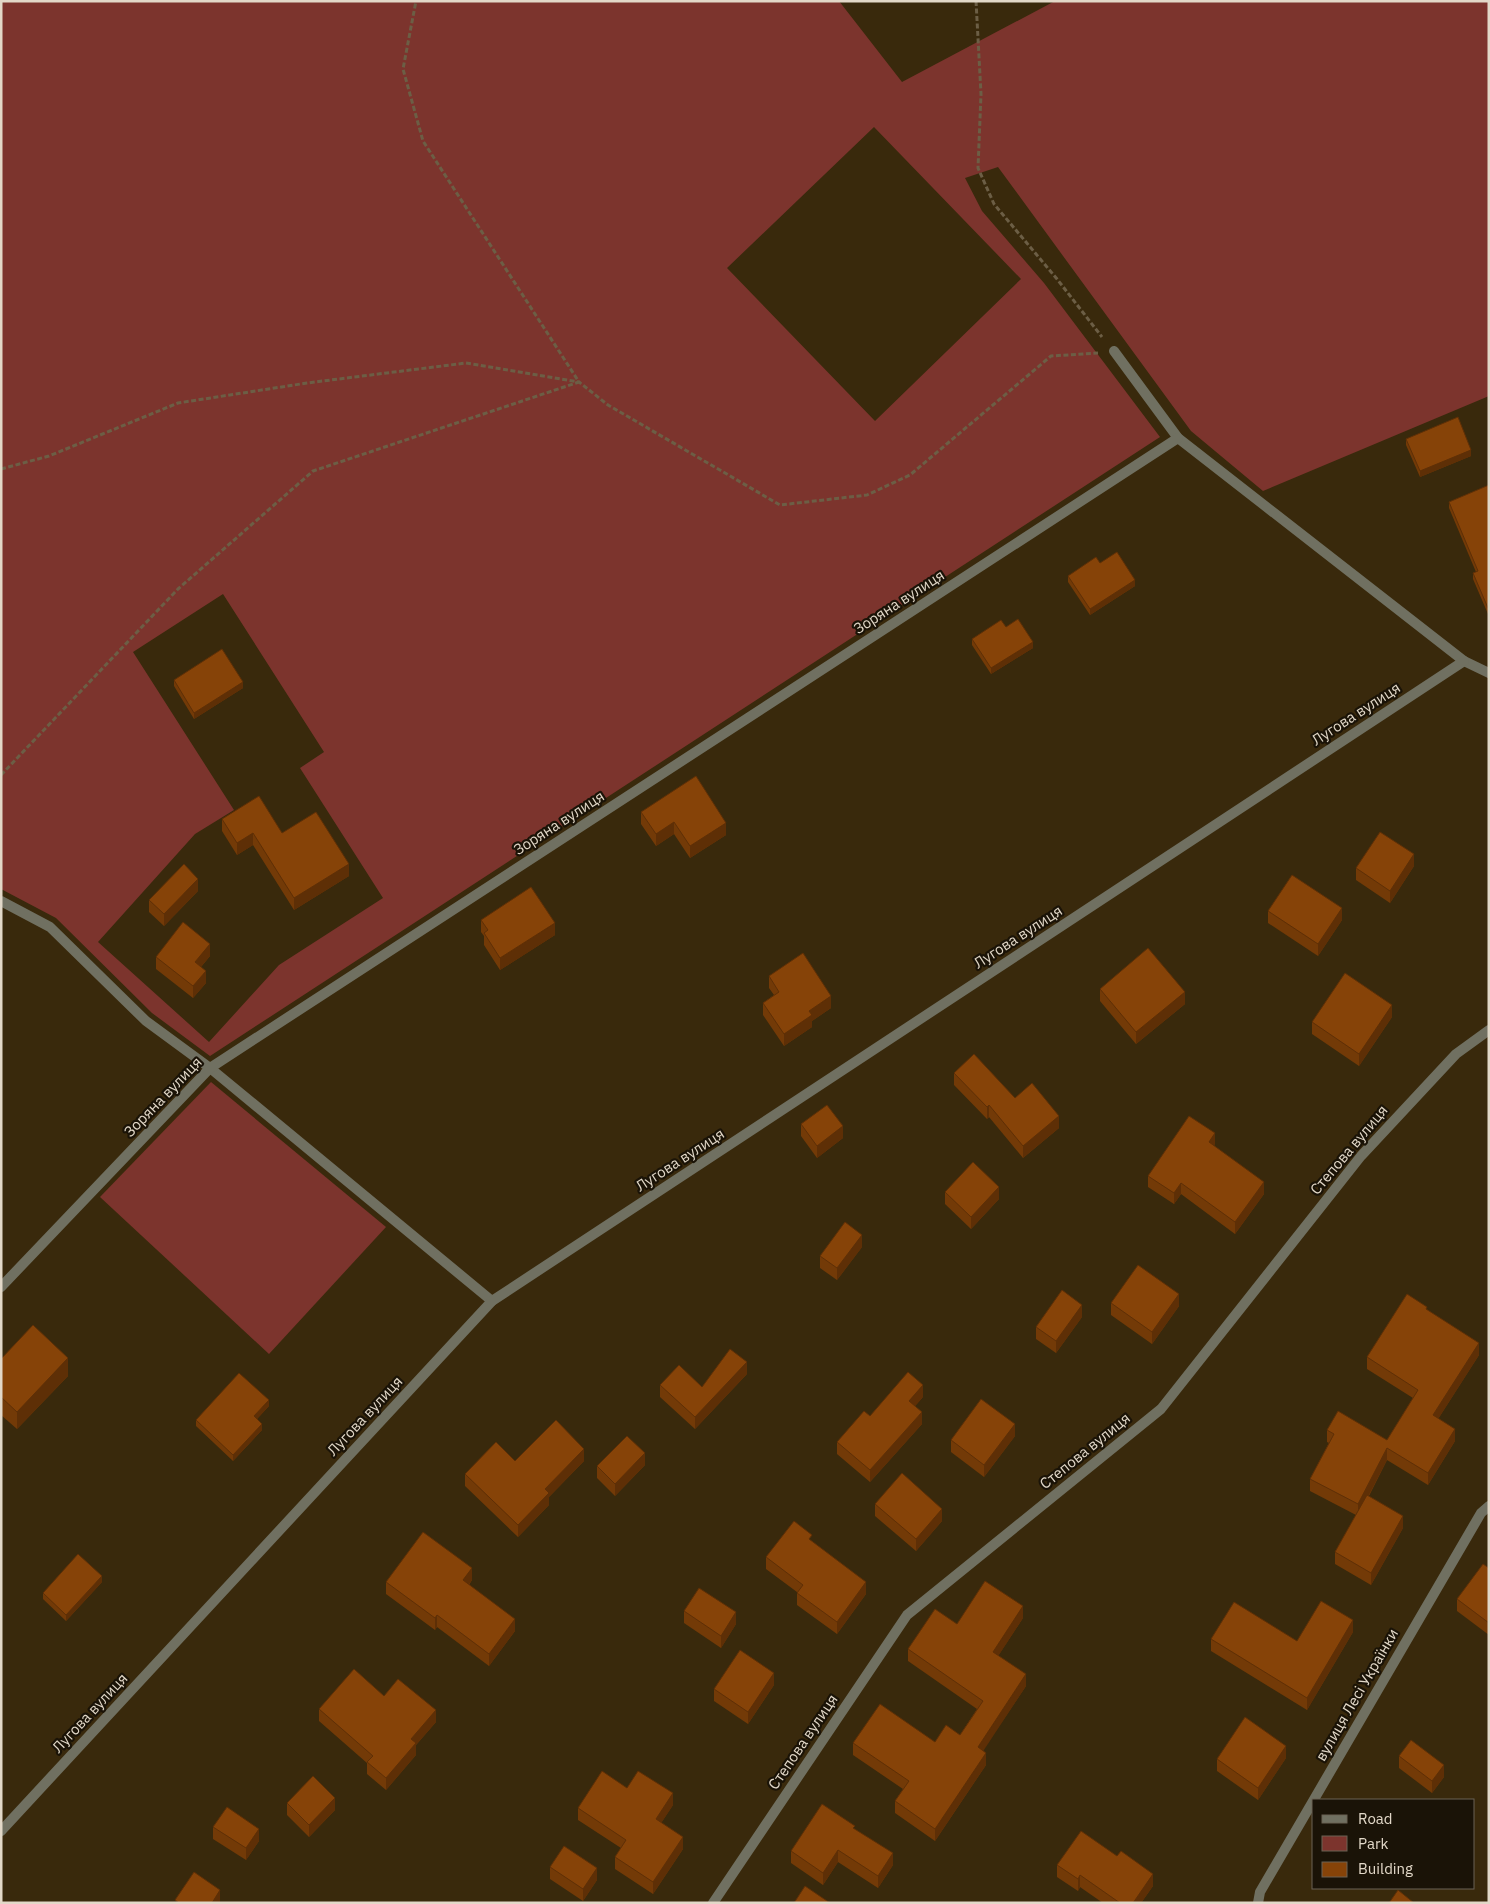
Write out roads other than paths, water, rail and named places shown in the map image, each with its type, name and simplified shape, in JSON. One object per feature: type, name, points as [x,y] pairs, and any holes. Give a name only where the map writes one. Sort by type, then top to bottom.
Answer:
[{"type":"street","points":[[1114,351],[1178,438],[1464,661],[1489,672]]},
{"type":"street","name":"Зоряна вулиця","points":[[1,1287],[210,1068],[1178,438]]},
{"type":"street","name":"Лугова вулиця","points":[[1,1831],[492,1301],[1464,661]]},
{"type":"street","points":[[1,901],[50,927],[146,1021],[210,1068],[492,1301]]},
{"type":"street","name":"Степова вулиця","points":[[713,1903],[907,1615],[1161,1408],[1361,1156],[1456,1054],[1489,1030]]},
{"type":"street","name":"вулиця Лесі Українки","points":[[1314,1799],[1470,1530],[1481,1513],[1489,1506]]},
{"type":"street","name":"вулиця Лесі Українки","points":[[1258,1903],[1260,1892],[1312,1802]]}]
